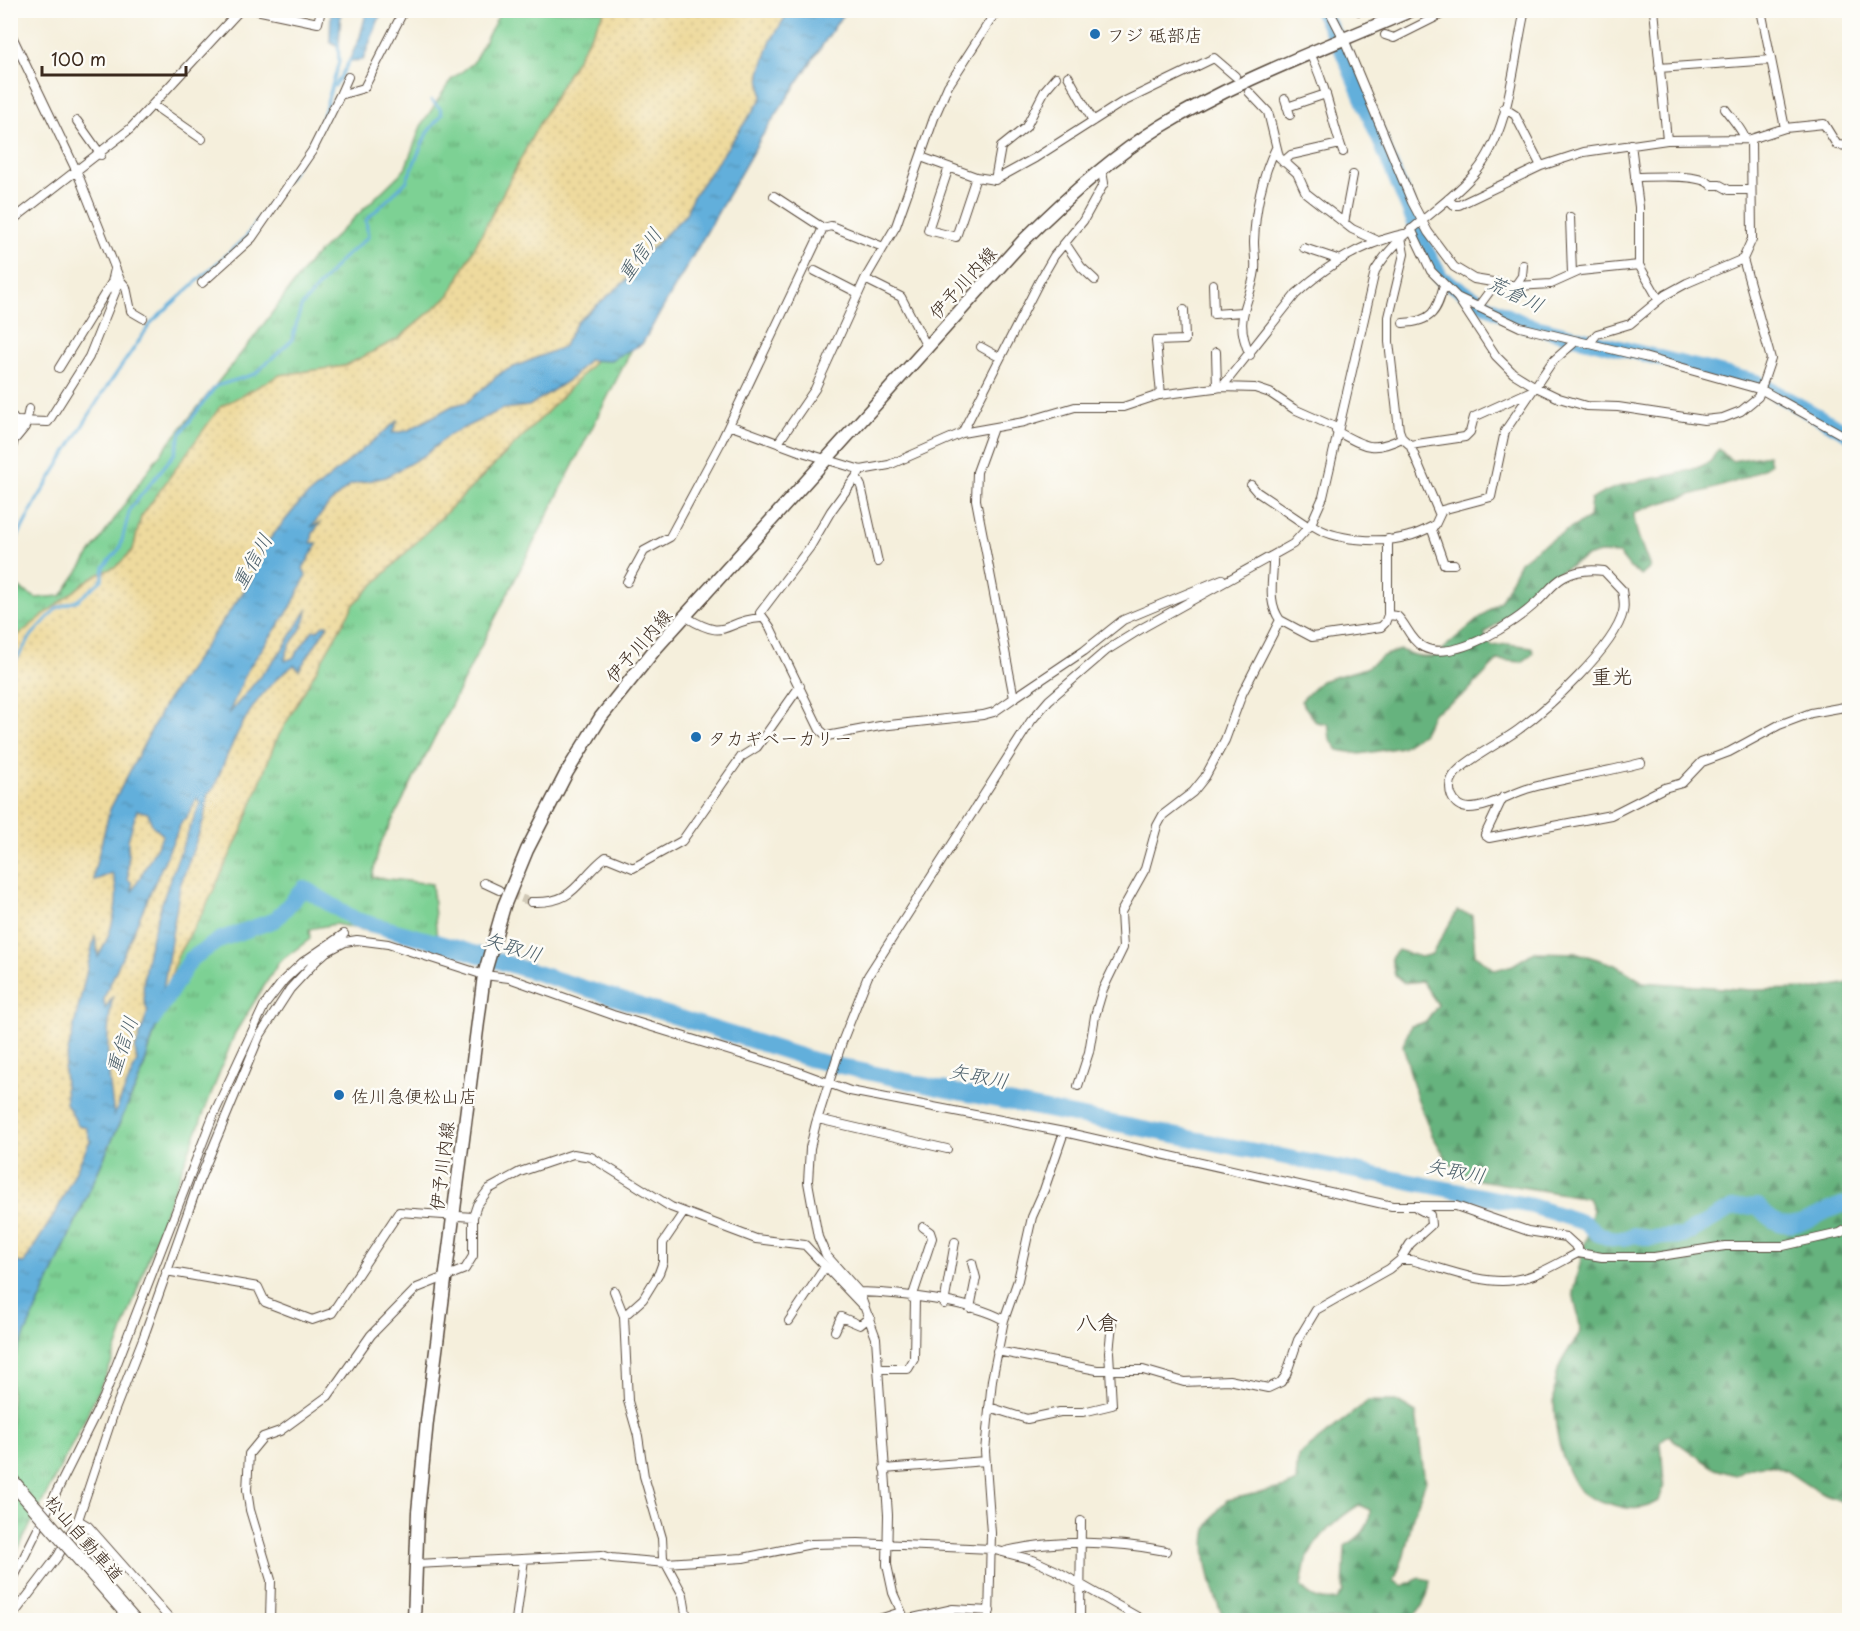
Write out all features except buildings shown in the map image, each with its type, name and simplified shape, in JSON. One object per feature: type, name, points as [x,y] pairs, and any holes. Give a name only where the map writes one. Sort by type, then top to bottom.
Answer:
[{"type":"highway","name":"松山自動車道","points":[[10,1479],[133,1620]]},
{"type":"main road","name":"伊予川内線","points":[[414,1620],[427,1421],[485,973],[492,946],[527,850],[582,746],[628,682],[1030,234],[1134,145],[1179,116],[1313,53],[1412,10]]},
{"type":"street","points":[[10,222],[101,155],[153,105],[240,10]]},
{"type":"street","points":[[256,10],[318,24],[321,10]]},
{"type":"street","points":[[340,95],[364,88],[404,10]]},
{"type":"street","points":[[778,443],[814,389],[865,279],[896,226],[948,86],[997,10]]},
{"type":"street","points":[[1329,10],[1431,272],[1458,298],[1496,356],[1513,373],[1532,389],[1586,406],[1618,407],[1704,420],[1718,419],[1741,411],[1751,404],[1762,390],[1771,359],[1743,259],[1752,239],[1748,139],[1732,122],[1725,109]]},
{"type":"street","points":[[1385,35],[1394,38],[1450,10]]},
{"type":"street","points":[[903,1617],[889,1579],[885,1469],[876,1338],[870,1317],[859,1293],[826,1254],[813,1218],[808,1164],[818,1119],[842,1041],[868,976],[1031,721],[1056,693],[1107,650],[1227,579],[1293,544],[1310,526],[1323,497],[1372,279],[1381,260],[1412,228],[1448,199],[1484,161],[1497,134],[1525,10]]},
{"type":"street","points":[[1654,10],[1667,140]]},
{"type":"street","points":[[1761,10],[1785,128]]},
{"type":"street","points":[[10,32],[77,172],[120,280],[126,287],[130,311],[143,318]]},
{"type":"street","points":[[1283,162],[1291,155],[1341,148],[1330,119],[1326,94],[1313,53]]},
{"type":"street","points":[[921,157],[976,177],[995,180],[1035,158],[1121,103],[1214,58],[1234,76]]},
{"type":"street","points":[[1659,68],[1771,60]]},
{"type":"street","points":[[995,180],[1001,147],[1026,127],[1045,90],[1056,76]]},
{"type":"street","points":[[1068,76],[1093,121]]},
{"type":"street","points":[[202,283],[252,238],[312,152],[348,77]]},
{"type":"street","points":[[1249,92],[1268,112],[1276,148],[1283,162],[1297,173],[1312,198],[1344,223],[1376,240]]},
{"type":"street","points":[[1287,107],[1326,94]]},
{"type":"street","points":[[153,105],[202,140]]},
{"type":"street","points":[[1504,108],[1515,115],[1541,166]]},
{"type":"street","points":[[77,121],[101,155]]},
{"type":"street","points":[[1448,199],[1459,205],[1541,166],[1584,152],[1631,144],[1667,140],[1748,139],[1785,128],[1824,124],[1838,145],[1850,146]]},
{"type":"street","points":[[1631,144],[1641,235],[1639,265],[1659,300]]},
{"type":"street","points":[[1250,355],[1243,336],[1242,312],[1253,278],[1255,236],[1265,174],[1276,148]]},
{"type":"street","points":[[949,167],[928,230],[934,233],[956,237],[976,177]]},
{"type":"street","points":[[962,433],[1039,282],[1083,221],[1104,183],[1102,171]]},
{"type":"street","points":[[1344,223],[1353,175]]},
{"type":"street","points":[[1635,177],[1694,178],[1707,180],[1712,185],[1720,185],[1729,190],[1750,190]]},
{"type":"street","points":[[774,196],[823,228],[831,226],[883,247]]},
{"type":"street","points":[[1570,217],[1572,274]]},
{"type":"street","points":[[627,582],[644,551],[670,537],[729,425],[823,228]]},
{"type":"street","points":[[1220,387],[1250,355],[1296,294],[1340,260],[1376,240],[1412,228]]},
{"type":"street","points":[[1412,228],[1454,267],[1474,279],[1495,284],[1515,286],[1551,284],[1565,280],[1572,274],[1639,265]]},
{"type":"street","points":[[1251,485],[1257,492],[1310,526],[1333,536],[1388,539],[1408,537],[1435,525],[1439,513],[1410,445],[1402,438],[1397,421],[1389,342],[1389,317],[1412,228]]},
{"type":"street","points":[[1065,243],[1080,267],[1095,280]]},
{"type":"street","points":[[1304,248],[1340,260]]},
{"type":"street","points":[[1589,344],[1597,334],[1630,324],[1659,300],[1687,283],[1743,259]]},
{"type":"street","points":[[1515,286],[1522,276],[1523,265]]},
{"type":"street","points":[[59,369],[112,282],[115,268]]},
{"type":"street","points":[[815,271],[858,293]]},
{"type":"street","points":[[865,279],[901,297],[927,348]]},
{"type":"street","points":[[17,421],[48,422],[89,357],[120,280]]},
{"type":"street","points":[[1213,284],[1214,314],[1242,312]]},
{"type":"street","points":[[1478,307],[1495,284]]},
{"type":"street","points":[[1403,323],[1422,322],[1430,316],[1440,301],[1444,285]]},
{"type":"street","points":[[1458,298],[1520,327],[1762,390],[1850,440]]},
{"type":"street","points":[[1161,395],[1156,341],[1185,340],[1184,309]]},
{"type":"street","points":[[1439,513],[1491,496],[1505,431],[1532,389],[1562,351],[1576,341]]},
{"type":"street","points":[[981,347],[999,357]]},
{"type":"street","points":[[1216,352],[1220,387]]},
{"type":"street","points":[[1227,579],[1217,579],[1124,620],[1084,651],[994,712],[880,726],[827,736],[820,730],[770,627],[761,618],[761,608],[810,548],[831,511],[859,474],[890,465],[962,433],[993,428],[1075,407],[1123,406],[1161,395],[1220,387],[1255,388],[1270,393],[1294,409],[1371,448],[1386,446],[1402,438]]},
{"type":"street","points":[[1410,445],[1465,437],[1470,432],[1474,417],[1532,389]]},
{"type":"street","points":[[13,444],[20,436],[29,409]]},
{"type":"street","points":[[10,413],[17,421]]},
{"type":"street","points":[[10,455],[17,421]]},
{"type":"street","points":[[729,425],[859,474]]},
{"type":"street","points":[[993,428],[977,472],[976,500],[1014,698]]},
{"type":"street","points":[[859,474],[878,562]]},
{"type":"street","points":[[1431,527],[1444,564],[1454,564]]},
{"type":"street","points":[[1273,556],[1271,599],[1273,609],[1280,620],[1304,634],[1325,637],[1381,627],[1388,615],[1388,539]]},
{"type":"street","points":[[1388,615],[1397,616],[1420,645],[1431,651],[1450,650],[1496,632],[1537,602],[1551,586],[1580,571],[1604,571],[1622,590],[1623,614],[1617,627],[1577,678],[1518,730],[1458,770],[1450,784],[1450,795],[1455,803],[1466,808],[1478,807],[1503,797],[1641,763]]},
{"type":"street","points":[[686,616],[703,627],[717,631],[747,619],[761,618]]},
{"type":"street","points":[[1078,1086],[1089,1052],[1095,1016],[1103,989],[1124,948],[1121,912],[1145,868],[1157,826],[1163,816],[1193,792],[1205,777],[1225,740],[1242,694],[1268,648],[1280,620]]},
{"type":"street","points":[[531,902],[550,903],[566,897],[606,857],[633,868],[682,842],[741,757],[757,747],[800,686]]},
{"type":"street","points":[[1503,797],[1485,835],[1489,838],[1611,815],[1664,788],[1682,783],[1702,762],[1729,752],[1779,725],[1810,713],[1850,706]]},
{"type":"street","points":[[484,883],[499,890]]},
{"type":"street","points":[[10,1585],[104,1397],[213,1116],[264,1006],[284,980],[303,962],[341,933],[351,935],[357,940]]},
{"type":"street","points":[[10,1619],[58,1556],[78,1520],[114,1412],[199,1181],[259,1037],[290,989],[316,961],[336,946],[357,940],[388,944],[509,978],[613,1015],[882,1099],[1065,1132],[1392,1206],[1417,1208],[1439,1204],[1456,1206],[1519,1228],[1566,1237],[1578,1248],[1578,1253]]},
{"type":"street","points":[[818,1119],[947,1149]]},
{"type":"street","points":[[989,1620],[991,1549],[986,1461],[989,1407],[997,1351],[1004,1320],[1018,1280],[1032,1217],[1065,1132]]},
{"type":"street","points":[[270,1620],[271,1580],[250,1510],[247,1490],[249,1454],[263,1437],[280,1431],[328,1396],[386,1317],[417,1288],[446,1274],[465,1269],[470,1263],[473,1217],[477,1205],[489,1189],[520,1172],[573,1154],[598,1160],[684,1212],[756,1239],[805,1245],[866,1309]]},
{"type":"street","points":[[997,1351],[1056,1364],[1136,1369],[1184,1382],[1229,1380],[1262,1388],[1275,1386],[1286,1375],[1298,1340],[1316,1310],[1389,1269],[1400,1260],[1410,1244],[1431,1225],[1430,1215],[1417,1208]]},
{"type":"street","points":[[166,1271],[258,1287],[265,1302],[312,1320],[332,1313],[399,1212],[473,1217]]},
{"type":"street","points":[[624,1316],[643,1299],[659,1273],[663,1262],[663,1243],[684,1212]]},
{"type":"street","points":[[878,1368],[908,1369],[914,1359],[914,1298],[932,1238],[930,1232],[923,1227]]},
{"type":"street","points":[[1400,1260],[1411,1260],[1483,1279],[1504,1281],[1527,1277],[1578,1253],[1602,1257],[1654,1257],[1725,1246],[1773,1247],[1840,1233],[1850,1227]]},
{"type":"street","points":[[944,1304],[956,1242]]},
{"type":"street","points":[[970,1308],[976,1278],[972,1263]]},
{"type":"street","points":[[789,1321],[825,1267]]},
{"type":"street","points":[[614,1291],[624,1316],[628,1401],[666,1563],[683,1596],[687,1620]]},
{"type":"street","points":[[859,1293],[895,1293],[970,1308],[1004,1320]]},
{"type":"street","points":[[835,1331],[841,1317],[860,1325],[870,1317]]},
{"type":"street","points":[[989,1407],[1027,1419],[1060,1412],[1083,1412],[1112,1405],[1110,1369],[1112,1324]]},
{"type":"street","points":[[885,1469],[986,1461]]},
{"type":"street","points":[[78,1520],[169,1620]]},
{"type":"street","points":[[1080,1620],[1081,1521]]},
{"type":"street","points":[[416,1564],[602,1555],[610,1558],[666,1563],[743,1558],[811,1544],[858,1543],[991,1549],[1033,1560],[1079,1583],[1143,1620]]},
{"type":"street","points":[[1005,1551],[1037,1544],[1136,1545],[1166,1551]]},
{"type":"street","points":[[516,1620],[524,1559]]},
{"type":"street","points":[[876,1620],[953,1609],[990,1611]]},
{"type":"green space","points":[[501,11],[605,11],[539,124],[450,295],[398,339],[345,366],[280,375],[141,517],[133,550],[117,566],[91,578],[11,641],[11,583],[36,598],[61,596],[154,462],[255,336],[311,260],[405,169],[421,126],[451,80],[473,63]]},
{"type":"green space","points":[[662,290],[379,847],[372,877],[432,884],[438,950],[387,935],[335,924],[309,929],[310,939],[279,962],[235,1033],[160,1225],[111,1364],[11,1563],[11,1365],[142,1073],[177,956],[205,908],[243,827],[275,742],[354,604],[546,413]]},
{"type":"green space","points":[[1719,449],[1731,461],[1768,455],[1770,464],[1738,481],[1634,513],[1637,534],[1650,568],[1642,575],[1630,568],[1619,554],[1600,553],[1586,557],[1544,580],[1519,607],[1484,634],[1492,646],[1508,644],[1531,647],[1534,653],[1522,662],[1498,660],[1465,694],[1433,713],[1423,733],[1402,747],[1360,754],[1338,750],[1330,739],[1328,724],[1316,722],[1301,701],[1321,681],[1366,668],[1383,656],[1400,650],[1421,657],[1433,657],[1501,600],[1520,562],[1540,546],[1589,518],[1591,500],[1619,486],[1694,469],[1710,462]]},
{"type":"green space","points":[[1457,911],[1472,915],[1475,955],[1495,970],[1513,965],[1534,952],[1578,953],[1616,965],[1643,982],[1751,990],[1817,989],[1849,983],[1849,1504],[1823,1494],[1788,1472],[1770,1465],[1749,1468],[1735,1475],[1715,1469],[1668,1436],[1661,1442],[1664,1485],[1659,1501],[1641,1508],[1624,1507],[1593,1499],[1578,1488],[1560,1446],[1556,1429],[1554,1396],[1559,1367],[1581,1331],[1573,1292],[1593,1210],[1588,1198],[1473,1179],[1449,1163],[1432,1135],[1416,1095],[1403,1045],[1411,1026],[1426,1022],[1438,1005],[1422,981],[1404,983],[1395,975],[1391,958],[1398,950],[1421,957],[1432,954]]},
{"type":"green space","points":[[1368,1401],[1396,1401],[1416,1413],[1425,1483],[1413,1516],[1404,1556],[1394,1581],[1403,1586],[1420,1578],[1430,1580],[1424,1603],[1409,1620],[1224,1620],[1212,1586],[1206,1559],[1206,1534],[1209,1523],[1227,1500],[1286,1487],[1296,1482],[1298,1456]],"holes":[[[1359,1505],[1370,1510],[1366,1527],[1345,1546],[1343,1592],[1337,1600],[1332,1601],[1317,1599],[1308,1594],[1301,1586],[1304,1568],[1311,1550],[1344,1515]]]},
{"type":"sand","points":[[605,11],[837,11],[662,290],[546,413],[354,604],[275,742],[243,827],[205,908],[177,956],[142,1073],[11,1365],[11,641],[91,578],[117,566],[133,550],[141,517],[220,407],[280,375],[345,366],[398,339],[450,295],[539,124]]},
{"type":"water","points":[[367,10],[382,11],[363,60],[349,61],[360,37]]},
{"type":"water","points":[[331,11],[341,11],[339,46],[330,42]]},
{"type":"water","points":[[789,11],[845,11],[762,136],[642,344],[609,361],[588,360],[572,378],[529,406],[503,409],[449,435],[425,455],[386,477],[350,485],[330,503],[311,527],[320,523],[313,533],[311,543],[318,543],[303,568],[306,576],[291,607],[248,669],[228,715],[282,650],[307,610],[304,624],[289,647],[285,661],[293,658],[313,630],[317,631],[323,625],[328,625],[299,670],[294,665],[266,690],[255,705],[236,736],[214,788],[208,794],[204,819],[180,886],[158,1020],[142,1073],[11,1366],[11,1274],[16,1262],[24,1263],[56,1212],[90,1141],[86,1127],[78,1125],[66,1103],[64,1069],[95,935],[98,957],[111,927],[116,905],[112,873],[94,881],[94,872],[110,809],[167,700],[251,581],[268,541],[301,501],[398,420],[392,433],[407,431],[452,406],[467,402],[502,372],[563,347],[577,322],[630,277],[646,254],[686,214],[692,198],[762,98],[760,73],[770,42]],"holes":[[[197,798],[200,804],[171,877],[151,940],[145,970],[144,994],[148,1011],[135,1050],[137,1061],[114,1115],[108,1056],[113,996],[105,1009],[104,998],[182,821],[187,817]],[[137,810],[148,813],[152,825],[163,835],[132,892],[132,883],[128,879],[128,840]]]},
{"type":"waterway","name":"荒倉川","points":[[1321,10],[1342,50],[1427,252],[1441,278],[1489,307],[1527,325],[1756,382],[1850,434]]},
{"type":"waterway","points":[[320,126],[339,62],[338,43]]},
{"type":"waterway","points":[[335,86],[350,60]]},
{"type":"waterway","points":[[10,669],[32,635],[57,608],[78,600],[102,580],[104,567],[120,548],[130,509],[175,453],[181,433],[216,386],[255,374],[292,340],[301,307],[341,260],[368,237],[366,220],[406,182],[427,133],[442,114],[440,108],[431,100]]},
{"type":"waterway","points":[[287,180],[313,140]]},
{"type":"waterway","points":[[10,551],[37,500],[102,394],[152,322],[246,237],[280,190]]},
{"type":"waterway","name":"矢取川","points":[[154,1018],[191,959],[221,939],[275,920],[304,888],[356,920],[457,948],[813,1060],[947,1090],[1532,1206],[1585,1223],[1598,1234],[1610,1238],[1623,1239],[1634,1235],[1648,1238],[1683,1236],[1732,1208],[1758,1206],[1769,1218],[1780,1223],[1791,1224],[1802,1222],[1850,1203]]},
{"type":"tunnel","points":[[499,890],[531,902]]},
{"type":"place","name":"フジ 砥部店","points":[[1095,34]]},
{"type":"place","name":"タカギベーカリー","points":[[696,737]]},
{"type":"place","name":"佐川急便松山店","points":[[339,1095]]},
{"type":"district","name":"重光","points":[[1612,675]]},
{"type":"district","name":"八倉","points":[[1097,1321]]},
{"type":"water label","name":"重信川","points":[[639,254]]},
{"type":"water label","name":"重信川","points":[[251,561]]},
{"type":"water label","name":"重信川","points":[[121,1045]]}]
